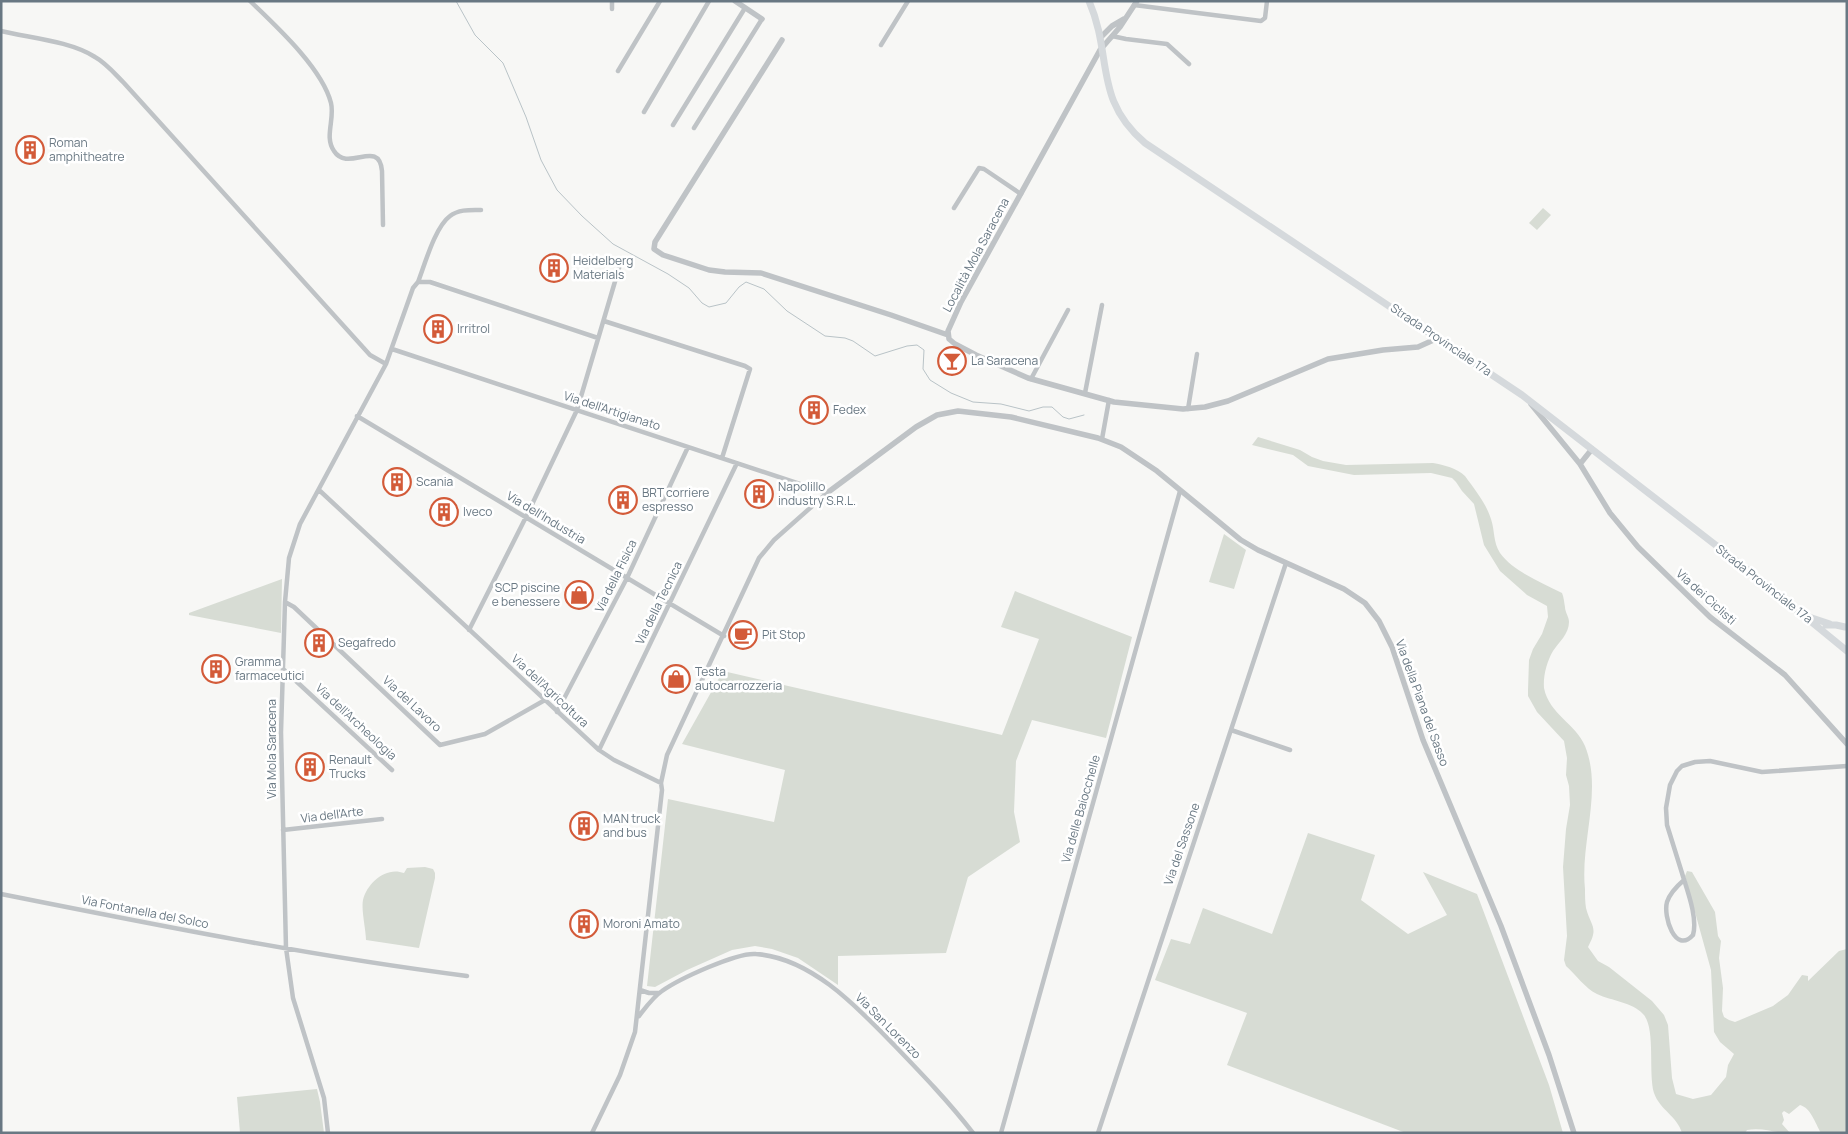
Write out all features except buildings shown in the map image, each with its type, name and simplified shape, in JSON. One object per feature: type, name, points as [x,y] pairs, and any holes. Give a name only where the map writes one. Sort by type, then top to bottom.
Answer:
[{"type":"main road","name":"Strada Provinciale 17a","points":[[1090,1],[1102,47],[1111,98],[1123,121],[1136,136],[1158,153],[1438,338],[1528,400],[1847,651]]},
{"type":"main road","points":[[1804,616],[1846,627]]},
{"type":"main road","points":[[1821,629],[1823,626],[1830,624]]},
{"type":"main road","points":[[1821,629],[1846,627]]},
{"type":"main road","points":[[1838,644],[1837,633],[1846,627]]},
{"type":"street","points":[[250,1],[286,37],[324,86],[332,108],[330,143],[337,156],[347,160],[367,155],[375,157],[380,163],[384,225]]},
{"type":"street","points":[[612,1],[612,8]]},
{"type":"street","points":[[618,71],[660,1]]},
{"type":"street","points":[[644,112],[709,1]]},
{"type":"street","points":[[694,128],[762,19],[735,1]]},
{"type":"street","points":[[881,45],[908,1]]},
{"type":"street","points":[[1136,3],[1261,21],[1265,18],[1267,1]]},
{"type":"street","name":"Località Mola Saracena","points":[[948,335],[948,329],[961,302],[1102,47],[1136,3]]},
{"type":"street","points":[[673,125],[745,8]]},
{"type":"street","points":[[1100,38],[1112,26],[1126,18]]},
{"type":"street","points":[[1,31],[72,47],[104,63],[364,349],[386,364]]},
{"type":"street","points":[[1112,36],[1167,44],[1189,64]]},
{"type":"street","points":[[782,40],[655,242],[654,250],[663,255],[710,270],[761,273],[948,335],[952,342],[965,350],[1031,379],[1109,400],[1140,406],[1188,409],[1224,402],[1328,360],[1374,351],[1418,347],[1438,338]]},
{"type":"street","points":[[954,208],[979,168],[984,169],[1021,194]]},
{"type":"street","name":"Via Mola Saracena","points":[[328,1133],[324,1098],[294,998],[286,948],[281,740],[287,569],[293,541],[300,524],[386,364],[413,288],[418,282],[436,235],[450,216],[465,210],[481,210]]},
{"type":"street","points":[[468,630],[526,518],[577,410],[619,268]]},
{"type":"street","points":[[418,282],[430,282],[598,338]]},
{"type":"street","points":[[1085,393],[1102,305]]},
{"type":"street","points":[[1031,379],[1068,310]]},
{"type":"street","points":[[604,321],[745,366],[750,370],[722,458]]},
{"type":"street","name":"Via dell'Artigianato","points":[[392,349],[827,493]]},
{"type":"street","points":[[1188,409],[1198,354]]},
{"type":"street","points":[[1102,439],[1109,400]]},
{"type":"street","name":"Via dei Ciclisti","points":[[1528,400],[1542,420],[1580,464],[1610,514],[1638,547],[1710,617],[1785,675],[1847,744]]},
{"type":"street","name":"Via della Piana del Sasso","points":[[827,493],[932,417],[958,411],[1006,416],[1102,439],[1135,455],[1241,540],[1256,549],[1336,585],[1359,598],[1372,611],[1386,634],[1401,671],[1425,746],[1462,830],[1504,934],[1549,1055],[1574,1133]]},
{"type":"street","name":"Via dell'Industria","points":[[357,416],[724,636]]},
{"type":"street","name":"Via della Fisica","points":[[557,712],[627,578],[688,447]]},
{"type":"street","points":[[1580,464],[1592,449]]},
{"type":"street","name":"Via della Tecnica","points":[[599,750],[737,463]]},
{"type":"street","name":"Via dell'Agricoltura","points":[[319,490],[599,750],[614,760],[661,783]]},
{"type":"street","name":"Via delle Baiocchelle","points":[[1001,1133],[1180,491]]},
{"type":"street","points":[[592,1133],[610,1099],[627,1058],[638,1017],[662,790],[661,783],[669,750],[762,555],[778,537],[827,493]]},
{"type":"street","name":"Via del Sassone","points":[[1098,1133],[1286,563]]},
{"type":"street","name":"Via del Lavoro","points":[[285,602],[294,607],[440,744],[485,734],[545,700]]},
{"type":"street","name":"Via dell'Archeologia","points":[[283,669],[392,770]]},
{"type":"street","points":[[1232,730],[1290,750]]},
{"type":"street","points":[[1684,880],[1670,896],[1666,908],[1672,932],[1676,938],[1682,940],[1692,936],[1694,928],[1684,880],[1667,826],[1666,814],[1668,788],[1674,775],[1682,766],[1710,761],[1765,772],[1847,766]]},
{"type":"street","name":"Via dell'Arte","points":[[283,830],[382,819]]},
{"type":"street","name":"Via Fontanella del Solco","points":[[1,894],[207,935],[467,976]]},
{"type":"street","name":"Via San Lorenzo","points":[[660,992],[716,964],[744,954],[762,954],[791,962],[819,978],[863,1012],[974,1133]]},
{"type":"street","points":[[640,990],[649,994],[660,992]]},
{"type":"street","points":[[638,1017],[660,992]]},
{"type":"shaded area","points":[[1543,208],[1551,215],[1537,230],[1529,223]]},
{"type":"shaded area","points":[[1258,437],[1300,450],[1323,461],[1346,465],[1433,463],[1454,469],[1465,476],[1489,513],[1496,545],[1500,553],[1520,571],[1562,593],[1569,626],[1566,634],[1549,659],[1544,688],[1551,705],[1581,738],[1590,763],[1592,798],[1584,871],[1586,908],[1594,931],[1588,947],[1598,961],[1609,967],[1652,1001],[1664,1015],[1668,1025],[1672,1078],[1676,1094],[1693,1099],[1711,1095],[1726,1077],[1728,1065],[1734,1054],[1720,1042],[1714,1032],[1711,970],[1685,876],[1687,871],[1692,872],[1715,912],[1718,936],[1721,941],[1719,958],[1723,988],[1722,1011],[1724,1017],[1729,1020],[1735,1022],[1773,1006],[1788,995],[1802,975],[1808,976],[1808,981],[1839,951],[1847,949],[1847,1133],[1821,1133],[1807,1109],[1800,1105],[1789,1114],[1784,1111],[1782,1113],[1784,1120],[1782,1124],[1790,1133],[1758,1129],[1747,1130],[1745,1133],[1682,1133],[1680,1127],[1660,1104],[1654,1093],[1651,1039],[1647,1020],[1643,1014],[1628,1004],[1593,992],[1566,966],[1564,960],[1567,936],[1563,867],[1570,805],[1569,786],[1566,775],[1567,758],[1564,741],[1537,712],[1528,696],[1529,660],[1548,617],[1547,606],[1527,595],[1500,571],[1484,545],[1474,504],[1452,478],[1431,473],[1354,475],[1308,466],[1293,455],[1252,445]]},
{"type":"shaded area","points":[[1224,534],[1246,550],[1234,589],[1209,582]]},
{"type":"shaded area","points":[[282,579],[281,633],[189,615],[189,613]]},
{"type":"shaded area","points":[[1015,591],[1132,637],[1106,738],[1032,720],[1016,761],[1014,812],[1020,842],[968,877],[946,953],[838,956],[838,985],[798,958],[772,949],[755,946],[732,950],[655,987],[647,986],[668,799],[774,822],[785,770],[682,744],[723,671],[1002,735],[1039,639],[1001,627]]},
{"type":"shaded area","points":[[1308,833],[1375,855],[1361,900],[1408,934],[1447,915],[1423,872],[1477,894],[1549,1085],[1563,1133],[1406,1133],[1227,1065],[1247,1013],[1155,980],[1171,939],[1190,944],[1203,908],[1272,934]]},
{"type":"shaded area","points":[[425,867],[433,869],[435,878],[419,948],[366,940],[363,900],[373,882],[384,874],[397,871],[404,873],[407,868]]},
{"type":"shaded area","points":[[317,1089],[324,1133],[240,1133],[237,1097]]},
{"type":"waterway","points":[[456,1],[475,35],[503,63],[526,117],[541,160],[557,190],[613,244],[668,274],[689,288],[702,303],[709,307],[726,303],[739,287],[746,282],[764,289],[787,311],[825,336],[845,338],[853,341],[875,356],[907,346],[917,345],[924,350],[923,369],[930,380],[951,393],[973,402],[1001,404],[1029,411],[1043,407],[1052,407],[1063,417],[1069,419],[1084,415]]},
{"type":"place","name":"Roman amphitheatre","points":[[30,150]]},
{"type":"place","name":"Heidelberg Materials","points":[[554,268]]},
{"type":"place","name":"Irritrol","points":[[438,329]]},
{"type":"place","name":"La Saracena","points":[[952,361]]},
{"type":"place","name":"Fedex","points":[[814,410]]},
{"type":"place","name":"Scania","points":[[397,482]]},
{"type":"place","name":"Napolillo industry S.R.L.","points":[[759,494]]},
{"type":"place","name":"BRT corriere espresso","points":[[623,500]]},
{"type":"place","name":"Iveco","points":[[444,512]]},
{"type":"place","name":"SCP piscine e benessere","points":[[579,595]]},
{"type":"place","name":"Pit Stop","points":[[743,635]]},
{"type":"place","name":"Segafredo","points":[[319,643]]},
{"type":"place","name":"Gramma farmaceutici","points":[[216,669]]},
{"type":"place","name":"Testa autocarrozzeria","points":[[676,679]]},
{"type":"place","name":"Renault Trucks","points":[[310,767]]},
{"type":"place","name":"MAN truck and bus","points":[[584,826]]},
{"type":"place","name":"Moroni Amato","points":[[584,924]]}]
